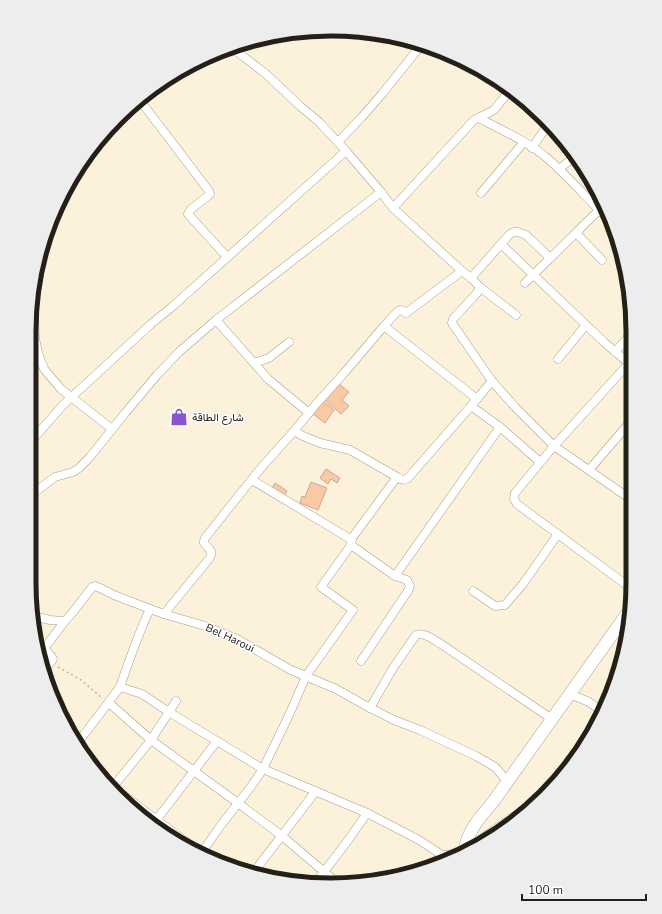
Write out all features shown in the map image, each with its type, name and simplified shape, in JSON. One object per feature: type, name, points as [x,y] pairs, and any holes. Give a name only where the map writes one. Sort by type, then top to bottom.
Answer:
[{"type":"street","points":[[338,142],[382,94],[418,49]]},
{"type":"street","points":[[237,52],[266,74],[319,122],[346,151],[393,208],[480,287],[516,315]]},
{"type":"street","points":[[393,208],[474,120],[494,110],[507,94]]},
{"type":"street","points":[[143,104],[209,191],[210,194],[191,209],[188,214],[227,257]]},
{"type":"street","points":[[479,118],[524,142],[546,157],[601,212]]},
{"type":"street","points":[[532,148],[546,128]]},
{"type":"street","points":[[481,193],[524,142]]},
{"type":"street","points":[[36,436],[64,404],[90,379],[346,151]]},
{"type":"street","points":[[559,169],[571,160]]},
{"type":"street","points":[[36,491],[54,477],[73,472],[79,468],[90,457],[156,375],[179,352],[216,320],[381,192]]},
{"type":"street","points":[[525,283],[599,210]]},
{"type":"street","points":[[471,278],[510,234],[514,232],[522,233],[550,258]]},
{"type":"street","points":[[576,233],[602,260]]},
{"type":"street","points":[[501,244],[626,361]]},
{"type":"street","points":[[164,614],[209,559],[211,551],[204,541],[217,522],[317,403],[384,326],[400,310],[406,314],[462,271]]},
{"type":"street","points":[[480,287],[477,293],[453,319],[452,323],[492,381],[515,407],[554,446],[626,496]]},
{"type":"street","points":[[216,320],[268,379],[309,413]]},
{"type":"street","points":[[558,359],[586,325]]},
{"type":"street","points":[[384,326],[477,399]]},
{"type":"street","points":[[615,352],[626,340]]},
{"type":"street","points":[[254,363],[269,358],[288,342]]},
{"type":"street","points":[[36,343],[44,369],[61,389],[112,429]]},
{"type":"street","points":[[626,368],[540,462],[516,493],[514,499],[517,504],[626,584]]},
{"type":"street","points":[[294,431],[320,443],[350,450],[401,480],[404,480],[408,478],[492,381]]},
{"type":"street","points":[[471,406],[500,427],[540,462]]},
{"type":"street","points":[[395,576],[500,427]]},
{"type":"street","points":[[589,470],[626,427]]},
{"type":"street","points":[[205,850],[221,825],[263,769],[306,676],[353,610],[322,587],[352,542],[352,538],[397,477]]},
{"type":"street","points":[[252,480],[352,542],[395,576],[407,580],[410,586],[408,591],[361,661]]},
{"type":"street","points":[[473,591],[495,606],[505,605],[523,584],[558,534]]},
{"type":"street","name":"Bel Haroui","points":[[65,621],[92,587],[96,586],[150,609],[205,626],[237,639],[289,670],[336,689],[394,720],[420,730],[476,756],[495,767],[507,781]]},
{"type":"street","points":[[81,739],[120,688],[129,660],[150,609]]},
{"type":"street","points":[[39,617],[65,621]]},
{"type":"street","points":[[469,843],[471,831],[623,619]]},
{"type":"street","points":[[48,666],[53,659],[46,650],[46,646],[65,621]]},
{"type":"street","points":[[616,629],[621,633]]},
{"type":"street","points":[[370,708],[393,668],[416,634],[420,634],[441,644],[552,719]]},
{"type":"street","points":[[120,688],[142,694],[263,769],[366,813],[449,854]]},
{"type":"street","points":[[570,694],[589,702],[598,708]]},
{"type":"street","points":[[114,783],[150,740],[176,701]]},
{"type":"street","points":[[109,702],[150,740],[282,836],[331,878]]},
{"type":"street","points":[[156,821],[217,741]]},
{"type":"street","points":[[257,868],[315,792]]},
{"type":"street","points":[[320,877],[349,839],[366,813]]},
{"type":"street","points":[[455,851],[457,846],[461,844],[466,845]]},
{"type":"path","points":[[51,663],[80,680],[109,702]]},
{"type":"building","points":[[339,384],[349,392],[342,400],[349,406],[341,414],[325,400]]},
{"type":"building","points":[[323,401],[334,410],[325,423],[313,414]]},
{"type":"building","points":[[326,469],[340,478],[337,483],[331,479],[328,484],[320,478]]},
{"type":"building","points":[[311,482],[327,488],[318,510],[300,503],[302,496],[305,497]]},
{"type":"building","points":[[275,483],[287,491],[283,498],[271,490]]},
{"type":"place","name":"شارع الطاقة","points":[[179,417]]}]
